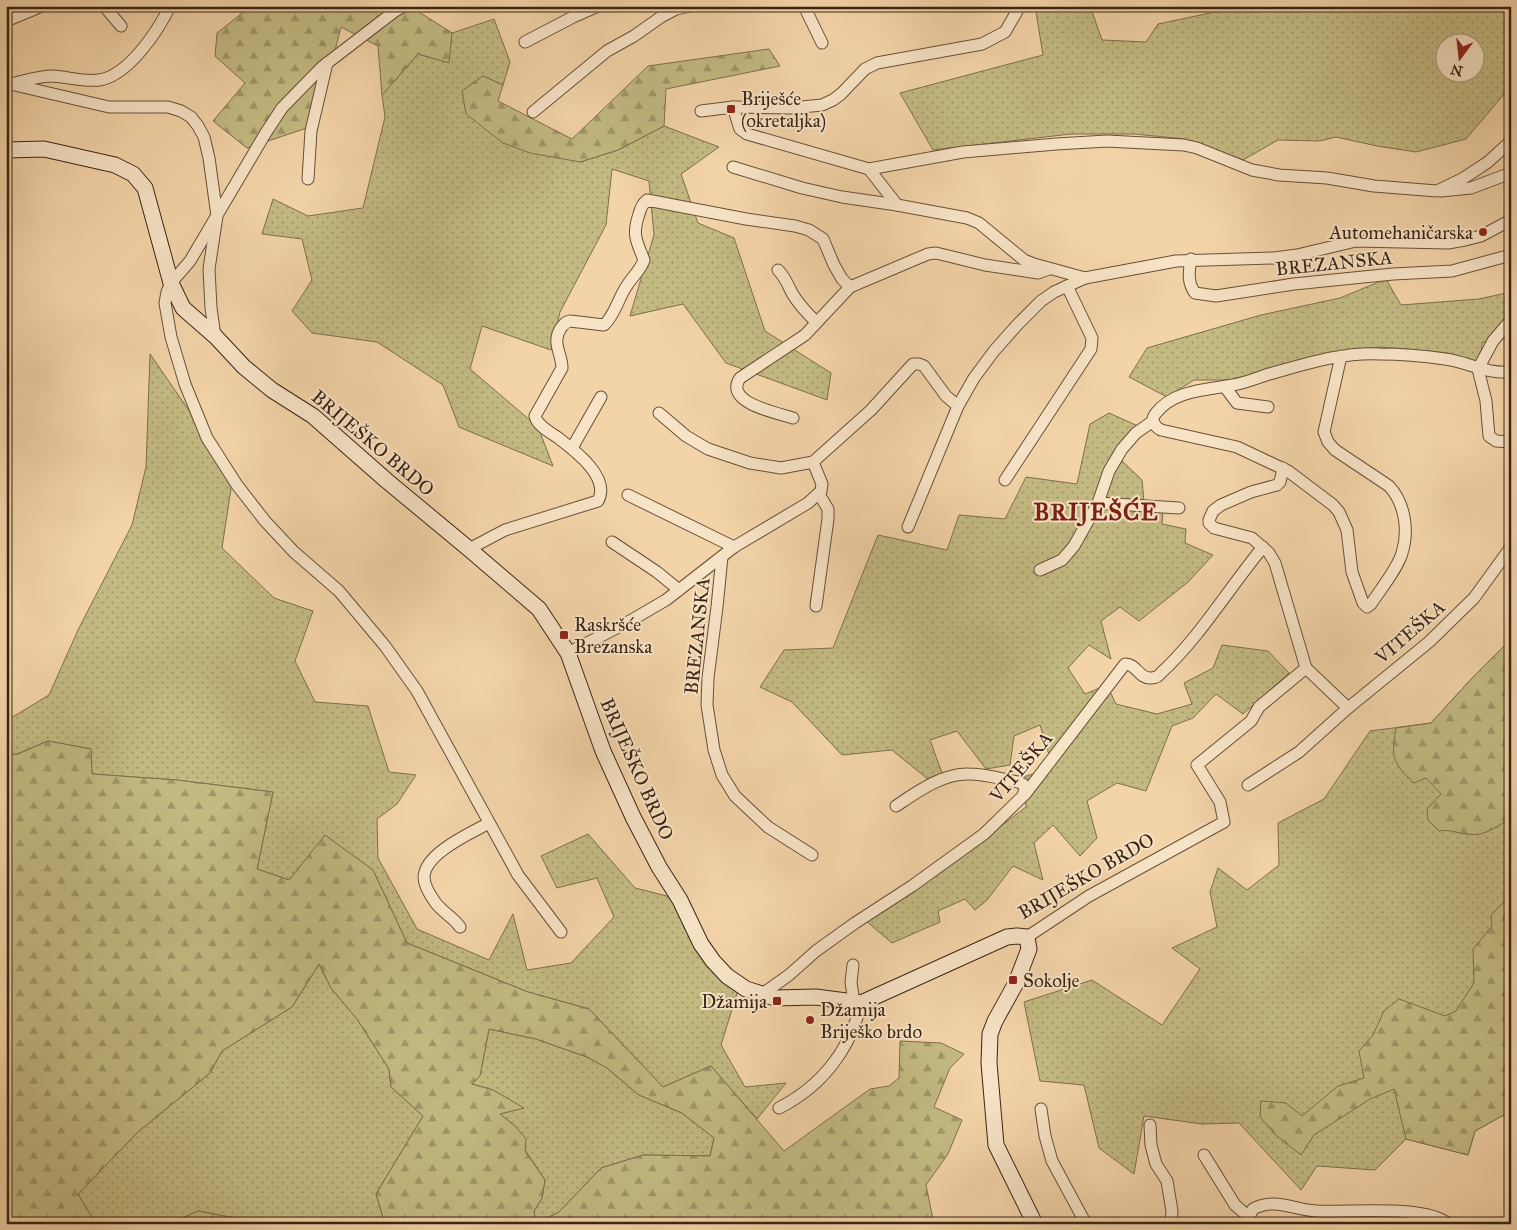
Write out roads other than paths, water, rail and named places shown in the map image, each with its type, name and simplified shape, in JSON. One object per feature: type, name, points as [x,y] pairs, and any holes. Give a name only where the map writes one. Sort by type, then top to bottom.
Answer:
[{"type":"street","points":[[6,21],[42,6]]},
{"type":"street","points":[[104,6],[121,26]]},
{"type":"street","points":[[9,83],[52,76],[98,80],[107,78],[120,70],[148,43],[160,26],[170,6]]},
{"type":"street","points":[[404,6],[327,63],[282,108],[190,261],[171,284],[167,292],[165,303],[170,338],[185,384],[207,438],[236,484],[265,521],[294,552],[339,591],[385,646],[417,691],[518,875],[561,932]]},
{"type":"street","points":[[525,42],[598,6]]},
{"type":"street","points":[[533,112],[607,51],[661,17],[676,9],[690,6]]},
{"type":"street","points":[[804,6],[822,43]]},
{"type":"street","points":[[701,111],[733,107],[791,108],[822,105],[837,98],[865,69],[877,63],[982,44],[1005,32],[1020,6]]},
{"type":"street","points":[[308,179],[310,131],[327,63]]},
{"type":"street","points":[[9,83],[109,106],[168,107],[181,111],[191,117],[204,137],[217,216],[209,269],[210,308],[216,336]]},
{"type":"street","points":[[733,107],[740,130],[747,134],[870,169],[963,152],[1107,141],[1184,145],[1197,148],[1252,170],[1279,175],[1327,178],[1374,186],[1437,191],[1471,188],[1511,173]]},
{"type":"street","points":[[1437,191],[1462,179],[1488,162],[1511,141]]},
{"type":"street","name":"BRIJEŠKO BRDO","points":[[6,150],[44,149],[115,165],[133,174],[145,188],[171,284],[183,308],[216,336],[244,367],[272,390],[312,416],[539,609],[568,652],[606,759],[658,867],[680,900],[701,944],[727,976],[746,989],[761,995],[775,998],[816,997],[858,1003],[1007,937],[1027,937],[1089,896],[1224,822],[1220,802],[1197,765],[1251,721],[1259,707],[1306,668]]},
{"type":"street","points":[[733,167],[802,188],[842,197],[967,218],[979,223],[1024,260],[1049,269],[1085,278]]},
{"type":"street","points":[[870,169],[897,205]]},
{"type":"street","points":[[469,549],[505,530],[598,501],[601,493],[600,484],[595,473],[572,448],[538,423],[535,416],[562,368],[557,346],[559,332],[565,322],[604,325],[609,321],[626,287],[640,270],[644,260],[634,231],[644,202],[647,200],[809,230],[823,239],[834,265],[842,279],[850,287]]},
{"type":"street","name":"BREZANSKA","points":[[908,527],[958,406],[974,378],[994,351],[1041,301],[1067,286],[1085,278],[1191,259],[1274,258],[1356,241],[1448,243],[1481,236],[1511,220]]},
{"type":"street","points":[[793,418],[764,410],[749,403],[740,396],[737,390],[737,381],[805,335],[850,287],[928,254],[936,253],[984,265],[1038,273],[1049,269]]},
{"type":"street","name":"BREZANSKA","points":[[1191,259],[1190,286],[1195,293],[1216,296],[1304,283],[1393,274],[1452,271],[1511,255]]},
{"type":"street","points":[[778,270],[786,278],[790,290],[799,303],[816,322]]},
{"type":"street","points":[[1006,480],[1091,349],[1092,338],[1067,286]]},
{"type":"street","points":[[1511,320],[1493,341],[1478,369],[1486,401],[1489,436],[1496,441],[1511,442]]},
{"type":"street","points":[[1040,570],[1062,560],[1068,553],[1098,503],[1109,471],[1122,449],[1136,433],[1153,421],[1156,413],[1174,398],[1197,391],[1225,387],[1322,359],[1341,356],[1381,354],[1444,359],[1488,372],[1511,372]]},
{"type":"street","points":[[1153,421],[1154,425],[1162,430],[1237,447],[1283,468],[1333,505],[1339,512],[1347,530],[1352,572],[1362,603],[1367,607],[1371,604],[1403,552],[1405,525],[1403,510],[1396,493],[1389,486],[1335,450],[1328,442],[1324,432],[1341,356]]},
{"type":"street","points":[[659,413],[686,436],[708,448],[750,463],[781,468],[813,462],[871,410],[913,364],[924,366],[946,396],[958,406]]},
{"type":"street","points":[[1225,387],[1237,403],[1268,407]]},
{"type":"street","points":[[572,448],[601,396]]},
{"type":"street","points":[[813,462],[822,484],[819,494],[828,509],[816,606]]},
{"type":"street","points":[[1283,468],[1280,482],[1277,485],[1251,492],[1221,505],[1213,511],[1208,520],[1214,528],[1252,538],[1269,553],[1274,563],[1306,668],[1348,708]]},
{"type":"street","name":"BREZANSKA","points":[[568,652],[630,621],[679,590],[734,547],[808,503],[819,494]]},
{"type":"street","points":[[628,495],[734,547]]},
{"type":"street","points":[[1098,503],[1179,508]]},
{"type":"street","points":[[612,542],[657,572],[679,590]]},
{"type":"street","name":"VITEŠKA","points":[[761,995],[789,975],[816,951],[912,886],[984,834],[1023,796],[1125,664],[1134,666],[1142,676],[1147,678],[1160,675],[1191,640],[1243,571],[1264,547]]},
{"type":"street","name":"VITEŠKA","points":[[1248,785],[1299,752],[1348,708],[1429,642],[1474,598],[1511,547]]},
{"type":"street","name":"BREZANSKA","points":[[722,557],[708,678],[707,705],[714,750],[722,775],[734,796],[768,827],[812,855]]},
{"type":"street","points":[[896,806],[914,794],[949,776],[967,773],[980,774],[1023,784],[1025,788],[1023,796]]},
{"type":"street","points":[[460,927],[436,903],[430,894],[424,877],[431,862],[440,852],[489,823]]},
{"type":"street","points":[[1027,937],[1029,949],[1016,983],[995,1021],[990,1034],[988,1048],[996,1145],[1035,1224]]},
{"type":"street","points":[[779,1108],[795,1100],[812,1087],[831,1068],[846,1046],[853,1030],[858,1003],[851,982],[853,965]]},
{"type":"street","points":[[1041,1109],[1045,1136],[1052,1161],[1086,1224]]},
{"type":"street","points":[[1150,1125],[1156,1164],[1166,1181],[1168,1189],[1172,1211],[1171,1224]]},
{"type":"street","points":[[1204,1155],[1235,1205],[1251,1220]]},
{"type":"street","points":[[1251,1220],[1253,1209],[1277,1203],[1314,1211],[1410,1211],[1443,1219],[1448,1224]]},
{"type":"place","name":"Briješće (okretaljka)","points":[[731,109]]},
{"type":"place","name":"Automehaničarska","points":[[1483,232]]},
{"type":"place","name":"Raskršće Brezanska","points":[[564,635]]},
{"type":"place","name":"Sokolje","points":[[1013,980]]},
{"type":"place","name":"Džamija","points":[[777,1001]]},
{"type":"place","name":"Džamija Briješko brdo","points":[[810,1020]]},
{"type":"district","name":"BRIJEŠĆE","points":[[1096,512]]}]
